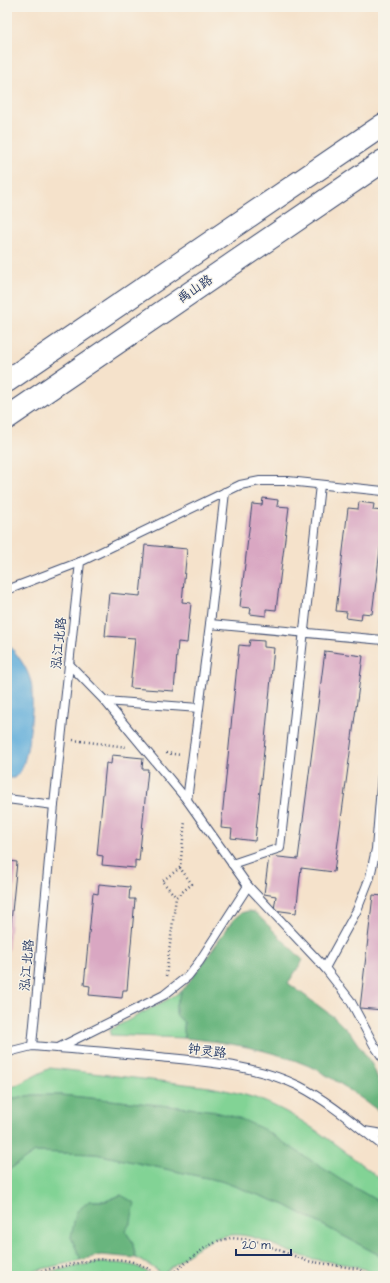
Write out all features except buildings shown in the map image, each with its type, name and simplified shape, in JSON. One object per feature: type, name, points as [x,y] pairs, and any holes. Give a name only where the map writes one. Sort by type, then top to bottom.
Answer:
[{"type":"main road","points":[[7,381],[383,125]]},
{"type":"main road","name":"禹山路","points":[[7,418],[383,161]]},
{"type":"lane","points":[[7,590],[80,562],[240,485],[260,481],[288,481],[383,492]]},
{"type":"lane","points":[[232,864],[280,848],[320,485]]},
{"type":"lane","points":[[187,800],[210,624],[225,492]]},
{"type":"lane","name":"泓江北路","points":[[32,1046],[54,805],[80,562]]},
{"type":"lane","points":[[210,624],[383,640]]},
{"type":"lane","points":[[69,664],[105,701],[187,800],[248,886],[325,968],[350,1000],[374,1045],[383,1058]]},
{"type":"lane","points":[[105,701],[199,708]]},
{"type":"lane","points":[[325,968],[357,910],[370,876],[376,849],[383,762]]},
{"type":"lane","points":[[7,799],[54,805]]},
{"type":"lane","points":[[58,1048],[164,995],[188,976],[199,962],[248,886]]},
{"type":"lane","name":"钟灵路","points":[[7,1054],[12,1051],[32,1046],[58,1048],[201,1061],[270,1075],[298,1086],[331,1105],[383,1146]]},
{"type":"lane","points":[[364,1131],[383,1134]]},
{"type":"path","points":[[164,995],[176,897],[192,884],[180,868],[187,800]]},
{"type":"path","points":[[176,897],[162,881],[180,868]]},
{"type":"path","points":[[169,1276],[203,1249],[218,1241],[231,1238],[253,1240],[307,1261],[359,1269],[369,1276]]},
{"type":"path","points":[[18,1276],[102,1259],[121,1260],[140,1264],[149,1268],[157,1276]]},
{"type":"green space","points":[[248,911],[254,912],[258,915],[303,960],[288,983],[335,1018],[351,1034],[373,1066],[383,1092],[383,1114],[328,1076],[294,1060],[248,1047],[184,1038],[184,1022],[176,1015],[176,1004],[182,991],[233,920],[241,913]]},
{"type":"green space","points":[[182,991],[176,1004],[176,1015],[184,1022],[184,1038],[110,1035],[110,1030]]},
{"type":"green space","points":[[50,1068],[210,1087],[238,1093],[273,1105],[306,1124],[338,1146],[383,1181],[383,1204],[341,1180],[208,1110],[61,1095],[33,1095],[9,1099],[7,1090]]},
{"type":"green space","points":[[7,1092],[9,1099],[33,1095],[61,1095],[208,1110],[239,1118],[263,1129],[341,1180],[383,1204],[383,1257],[285,1205],[221,1181],[96,1154],[35,1152],[7,1171]]},
{"type":"green space","points":[[35,1152],[96,1154],[221,1181],[285,1205],[383,1257],[383,1276],[375,1276],[356,1266],[305,1257],[256,1238],[240,1235],[221,1237],[203,1244],[163,1274],[136,1258],[132,1241],[125,1231],[131,1222],[121,1195],[106,1201],[89,1201],[71,1237],[81,1260],[7,1276],[7,1171]]},
{"type":"green space","points":[[121,1195],[135,1203],[131,1222],[125,1231],[132,1241],[136,1258],[101,1255],[81,1260],[71,1237],[76,1212],[89,1201],[106,1201]]},
{"type":"green space","points":[[93,1263],[132,1265],[146,1271],[151,1276],[29,1276]]},
{"type":"water","points":[[7,643],[24,666],[31,682],[32,690],[31,725],[25,760],[19,773],[14,778],[7,778]]}]
